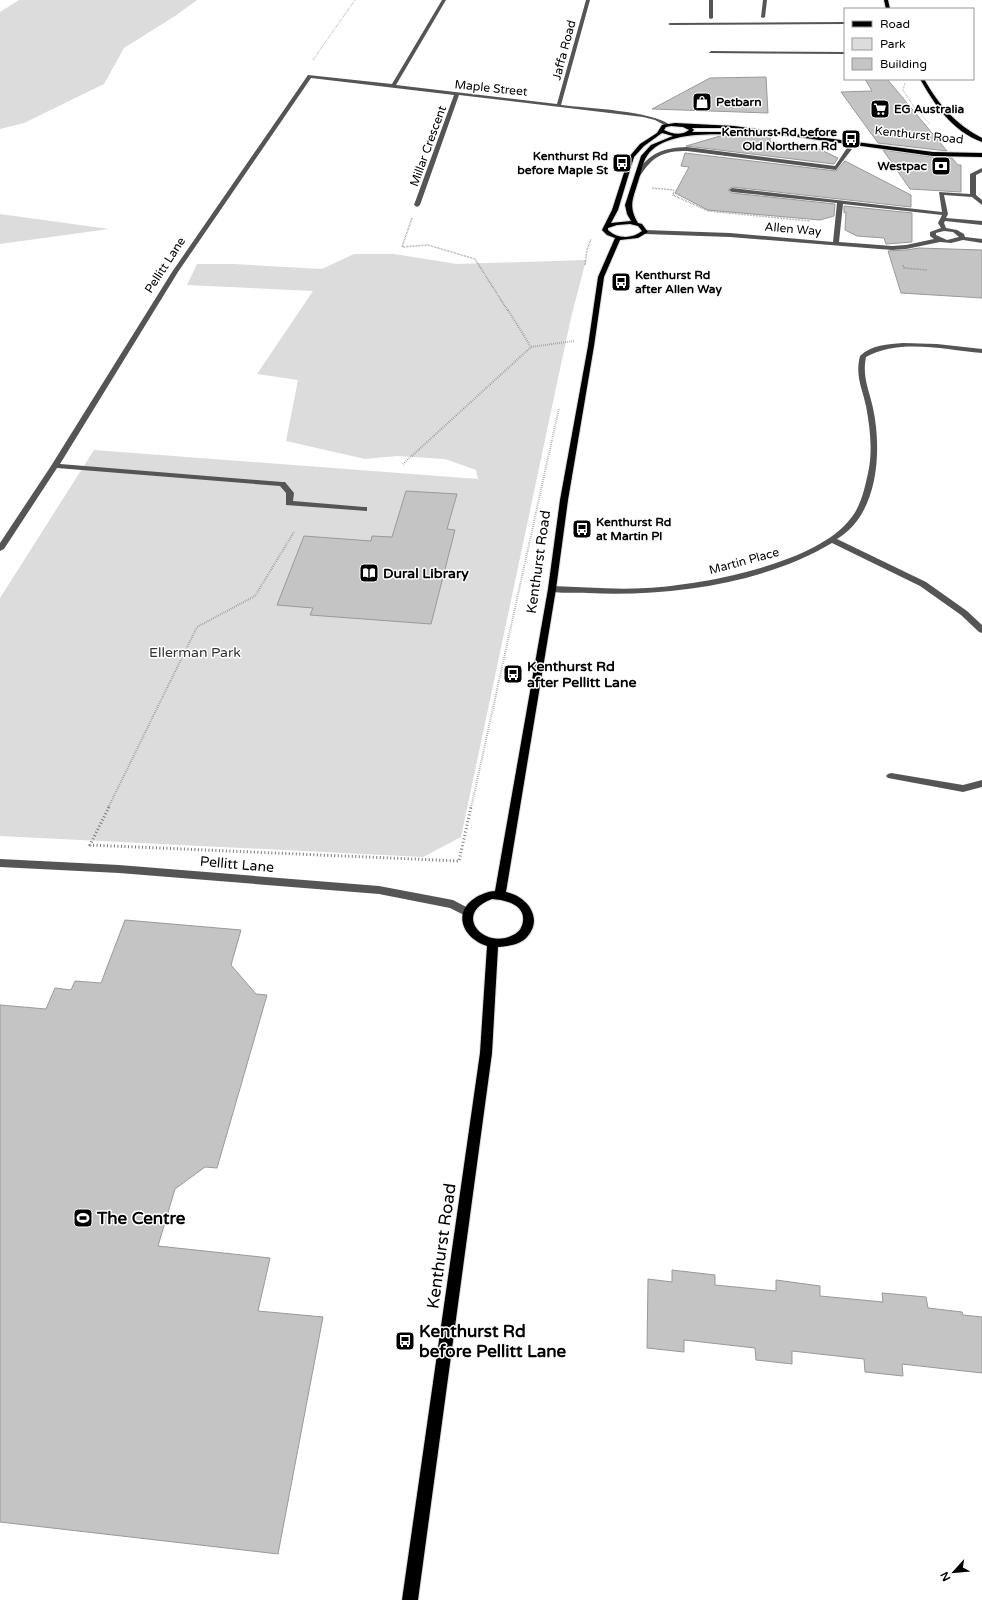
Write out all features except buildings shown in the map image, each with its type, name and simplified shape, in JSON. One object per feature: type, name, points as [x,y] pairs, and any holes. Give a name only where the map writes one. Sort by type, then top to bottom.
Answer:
[{"type":"main road","points":[[923,80],[944,114],[962,129],[973,142]]},
{"type":"main road","points":[[606,227],[616,223],[636,224],[644,227],[645,232],[636,237],[618,237],[607,233],[605,230],[606,227],[615,210],[632,156],[642,145],[662,131],[662,128],[668,125]]},
{"type":"main road","name":"Kenthurst Road","points":[[668,125],[734,127],[933,154],[959,156],[982,155]]},
{"type":"main road","points":[[662,131],[672,135],[684,135],[692,130],[686,126]]},
{"type":"main road","name":"Kenthurst Road","points":[[636,224],[630,214],[628,205],[644,156],[653,146],[684,135],[722,133],[744,134],[849,149],[940,159],[982,160]]},
{"type":"main road","points":[[959,156],[968,151],[973,142],[982,140]]},
{"type":"main road","points":[[849,149],[852,143]]},
{"type":"main road","name":"Kenthurst Road","points":[[500,895],[552,589],[564,500],[591,346],[601,277],[618,237]]},
{"type":"main road","points":[[500,895],[510,897],[525,906],[529,913],[529,922],[527,929],[517,938],[503,943],[494,943],[484,940],[476,935],[470,928],[467,920],[468,913],[472,906],[484,897],[500,895]]},
{"type":"main road","name":"Kenthurst Road","points":[[410,1600],[486,1053],[494,943]]},
{"type":"street","points":[[393,86],[444,0]]},
{"type":"street","name":"Jaffa Road","points":[[559,105],[588,0]]},
{"type":"street","points":[[711,0],[711,18]]},
{"type":"street","points":[[763,17],[765,0]]},
{"type":"street","points":[[670,24],[844,23]]},
{"type":"street","points":[[711,58],[711,50],[844,53]]},
{"type":"street","name":"Maple Street","points":[[310,76],[642,116],[668,125]]},
{"type":"street","name":"Pellitt Lane","points":[[0,549],[55,466],[175,272],[310,76]]},
{"type":"street","name":"Millar Crescent","points":[[417,205],[457,94]]},
{"type":"street","points":[[638,175],[645,163],[659,153],[673,149],[836,168],[849,149]]},
{"type":"street","points":[[973,196],[973,174],[982,170]]},
{"type":"street","points":[[732,190],[840,203],[982,223]]},
{"type":"street","points":[[944,229],[941,225],[944,217],[941,193],[973,196],[982,203]]},
{"type":"street","points":[[836,244],[840,203]]},
{"type":"street","points":[[939,240],[933,236],[933,232],[944,229],[959,233],[962,235],[962,238],[982,241]]},
{"type":"street","name":"Allen Way","points":[[645,232],[730,235],[892,248],[906,247],[939,240],[953,241],[962,238]]},
{"type":"street","name":"Martin Place","points":[[552,589],[645,591],[702,584],[783,564],[832,540],[853,521],[861,507],[872,471],[873,425],[868,398],[860,378],[863,356],[870,351],[893,345],[982,351]]},
{"type":"street","points":[[55,466],[282,484],[290,493],[289,503],[364,509]]},
{"type":"street","points":[[832,540],[923,584],[964,613],[982,630]]},
{"type":"street","points":[[891,776],[963,789],[982,783]]},
{"type":"street","name":"Pellitt Lane","points":[[0,863],[119,869],[379,890],[453,904],[468,913]]},
{"type":"path","points":[[310,76],[307,68],[355,0]]},
{"type":"path","points":[[906,80],[903,90],[914,107],[934,126]]},
{"type":"path","points":[[651,188],[674,190],[673,195],[708,211],[810,221]]},
{"type":"path","points":[[417,205],[402,247],[428,245],[475,259],[531,347]]},
{"type":"path","points":[[585,265],[587,250],[592,237]]},
{"type":"path","points":[[903,265],[904,268],[927,270]]},
{"type":"path","points":[[403,464],[531,347],[574,340],[573,348]]},
{"type":"path","points":[[294,532],[255,596],[197,627],[90,845],[459,861],[561,403]]},
{"type":"green space","points":[[19,0],[197,0],[175,16],[124,48],[104,84],[24,123],[0,129],[0,12]]},
{"type":"green space","points":[[0,214],[109,229],[0,244]]},
{"type":"green space","name":"Ellerman Park","points":[[354,254],[394,254],[457,264],[586,260],[571,318],[461,837],[423,857],[0,836],[0,598],[94,450],[478,479],[476,470],[445,459],[397,456],[365,459],[286,441],[298,380],[257,374],[313,291],[187,285],[197,264],[234,264],[322,269]]},
{"type":"place","name":"Petbarn","points":[[702,102]]},
{"type":"place","name":"EG Australia","points":[[880,109]]},
{"type":"place","name":"Kenthurst Rd before Old Northern Rd","points":[[851,139]]},
{"type":"place","name":"Kenthurst Rd before Maple St","points":[[622,163]]},
{"type":"place","name":"Westpac","points":[[941,166]]},
{"type":"place","name":"Kenthurst Rd after Allen Way","points":[[621,282]]},
{"type":"place","name":"Kenthurst Rd at Martin Pl","points":[[582,529]]},
{"type":"place","name":"Dural Library","points":[[369,573]]},
{"type":"place","name":"Kenthurst Rd after Pellitt Lane","points":[[513,674]]},
{"type":"place","name":"The Centre","points":[[83,1218]]},
{"type":"place","name":"Kenthurst Rd before Pellitt Lane","points":[[405,1341]]}]
